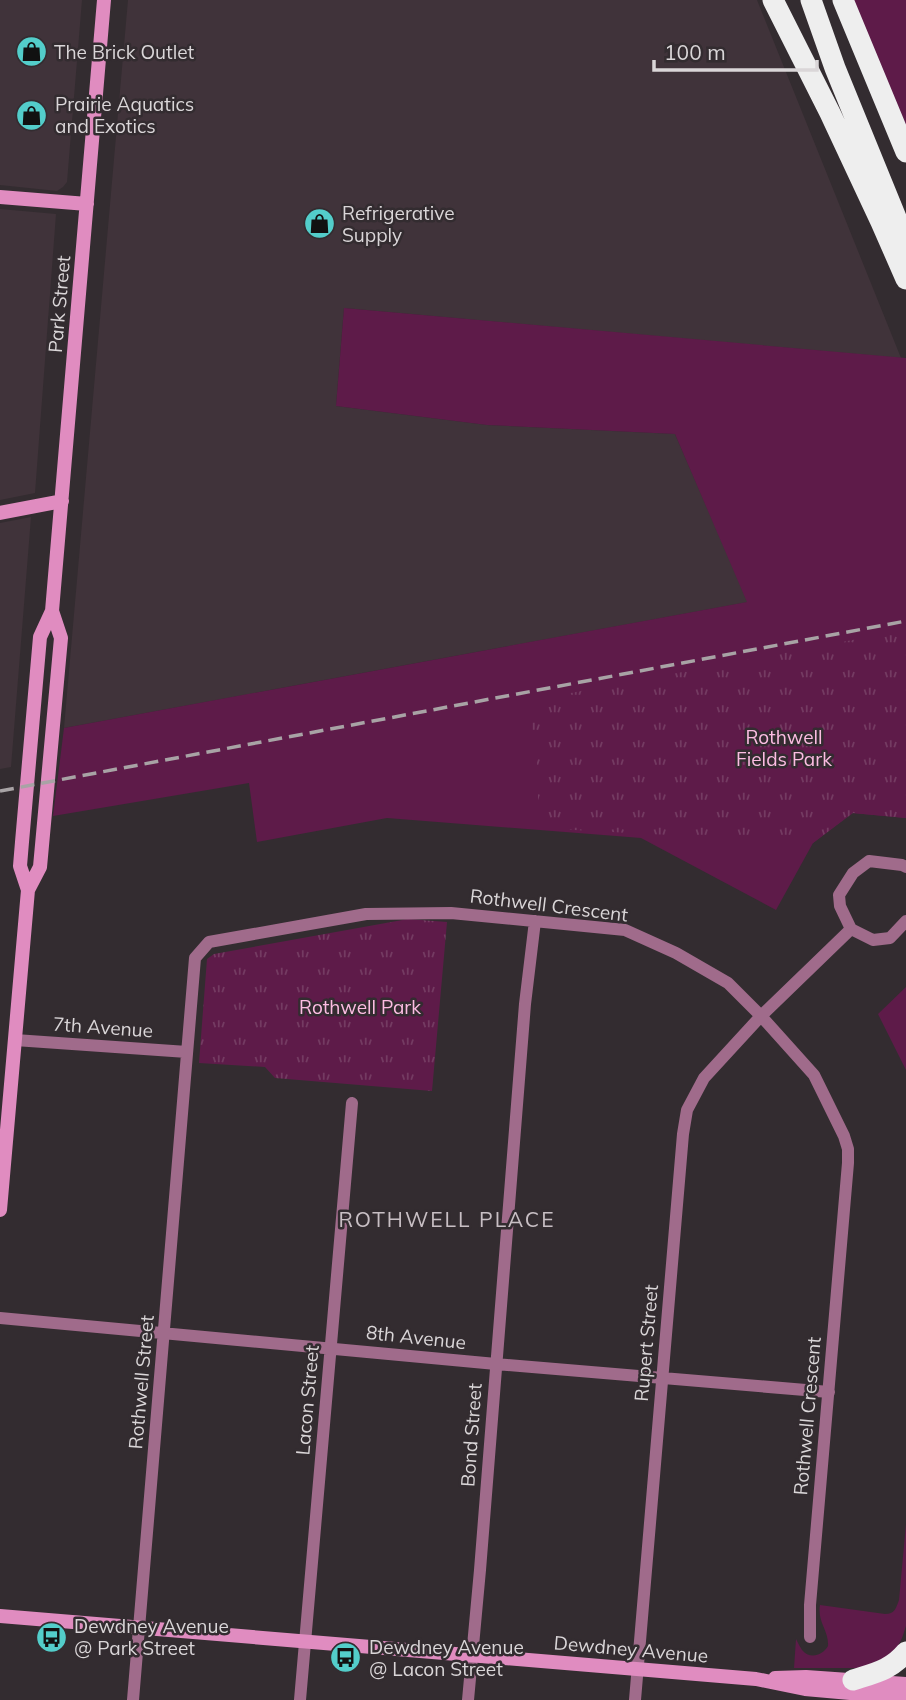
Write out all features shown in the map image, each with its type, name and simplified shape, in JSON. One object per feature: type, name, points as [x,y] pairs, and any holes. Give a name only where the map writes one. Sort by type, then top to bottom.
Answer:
[{"type":"highway","points":[[773,0],[836,125],[906,279]]},
{"type":"highway","points":[[811,0],[835,68],[906,242]]},
{"type":"highway","points":[[844,0],[906,152]]},
{"type":"highway","points":[[853,1680],[893,1665],[906,1652]]},
{"type":"main road","name":"Park Street","points":[[28,890],[20,866],[21,854],[40,637],[52,611],[104,0]]},
{"type":"main road","points":[[0,197],[87,204]]},
{"type":"main road","points":[[0,513],[62,501]]},
{"type":"main road","name":"Park Street","points":[[0,1210],[28,890],[40,867],[61,638],[52,611]]},
{"type":"main road","name":"Dewdney Avenue","points":[[0,1616],[756,1679],[806,1677],[906,1684]]},
{"type":"main road","name":"Dewdney Avenue","points":[[756,1679],[805,1695],[906,1698]]},
{"type":"street","points":[[906,867],[869,861],[853,873],[839,895],[840,906],[851,929],[873,940],[890,938],[906,921]]},
{"type":"street","name":"Rothwell Crescent","points":[[186,1067],[195,958],[209,942],[366,914],[451,913],[625,930],[676,953],[728,983],[814,1075],[848,1149],[810,1605],[810,1637]]},
{"type":"street","name":"Bond Street","points":[[468,1700],[525,1004],[535,921]]},
{"type":"street","name":"Rupert Street","points":[[635,1700],[687,1110],[704,1078],[761,1016],[851,929]]},
{"type":"street","name":"7th Avenue","points":[[15,1040],[187,1052]]},
{"type":"street","name":"Rothwell Street","points":[[134,1700],[186,1067]]},
{"type":"street","name":"Lacon Street","points":[[300,1700],[352,1103]]},
{"type":"street","name":"8th Avenue","points":[[0,1318],[829,1392]]},
{"type":"shaded area","points":[[0,0],[82,0],[67,182],[57,191],[0,185]]},
{"type":"shaded area","points":[[128,0],[757,0],[901,358],[344,308],[336,406],[487,425],[675,434],[748,602],[64,728]]},
{"type":"shaded area","points":[[0,209],[56,214],[35,493],[0,500]]},
{"type":"shaded area","points":[[31,517],[11,767],[0,769],[0,523]]},
{"type":"green space","points":[[852,0],[906,0],[906,132]]},
{"type":"green space","points":[[344,308],[906,358],[906,818],[852,813],[813,843],[776,910],[641,838],[387,818],[257,842],[249,783],[53,816],[64,728],[747,602],[675,434],[487,425],[336,406]]},
{"type":"green space","name":"Rothwell Fields Park","points":[[906,630],[906,818],[853,813],[813,843],[538,828],[538,770],[528,701]]},
{"type":"green space","name":"Rothwell Park","points":[[408,919],[447,922],[432,1091],[275,1078],[265,1067],[199,1063],[207,959],[214,954]]},
{"type":"green space","points":[[906,987],[906,1070],[878,1014]]},
{"type":"green space","points":[[906,1524],[906,1626],[894,1654],[861,1668],[794,1668],[796,1639],[802,1650],[812,1656],[820,1654],[828,1646],[820,1616],[820,1605],[885,1614],[895,1610],[899,1600]]},
{"type":"railway","points":[[0,791],[906,621]]},
{"type":"place","name":"The Brick Outlet","points":[[31,52]]},
{"type":"place","name":"Prairie Aquatics and Exotics","points":[[32,115]]},
{"type":"place","name":"Refrigerative Supply","points":[[319,224]]},
{"type":"place","name":"Dewdney Avenue @ Park Street","points":[[51,1637]]},
{"type":"place","name":"Dewdney Avenue @ Lacon Street","points":[[346,1658]]},
{"type":"district","name":"ROTHWELL PLACE","points":[[447,1219]]}]
